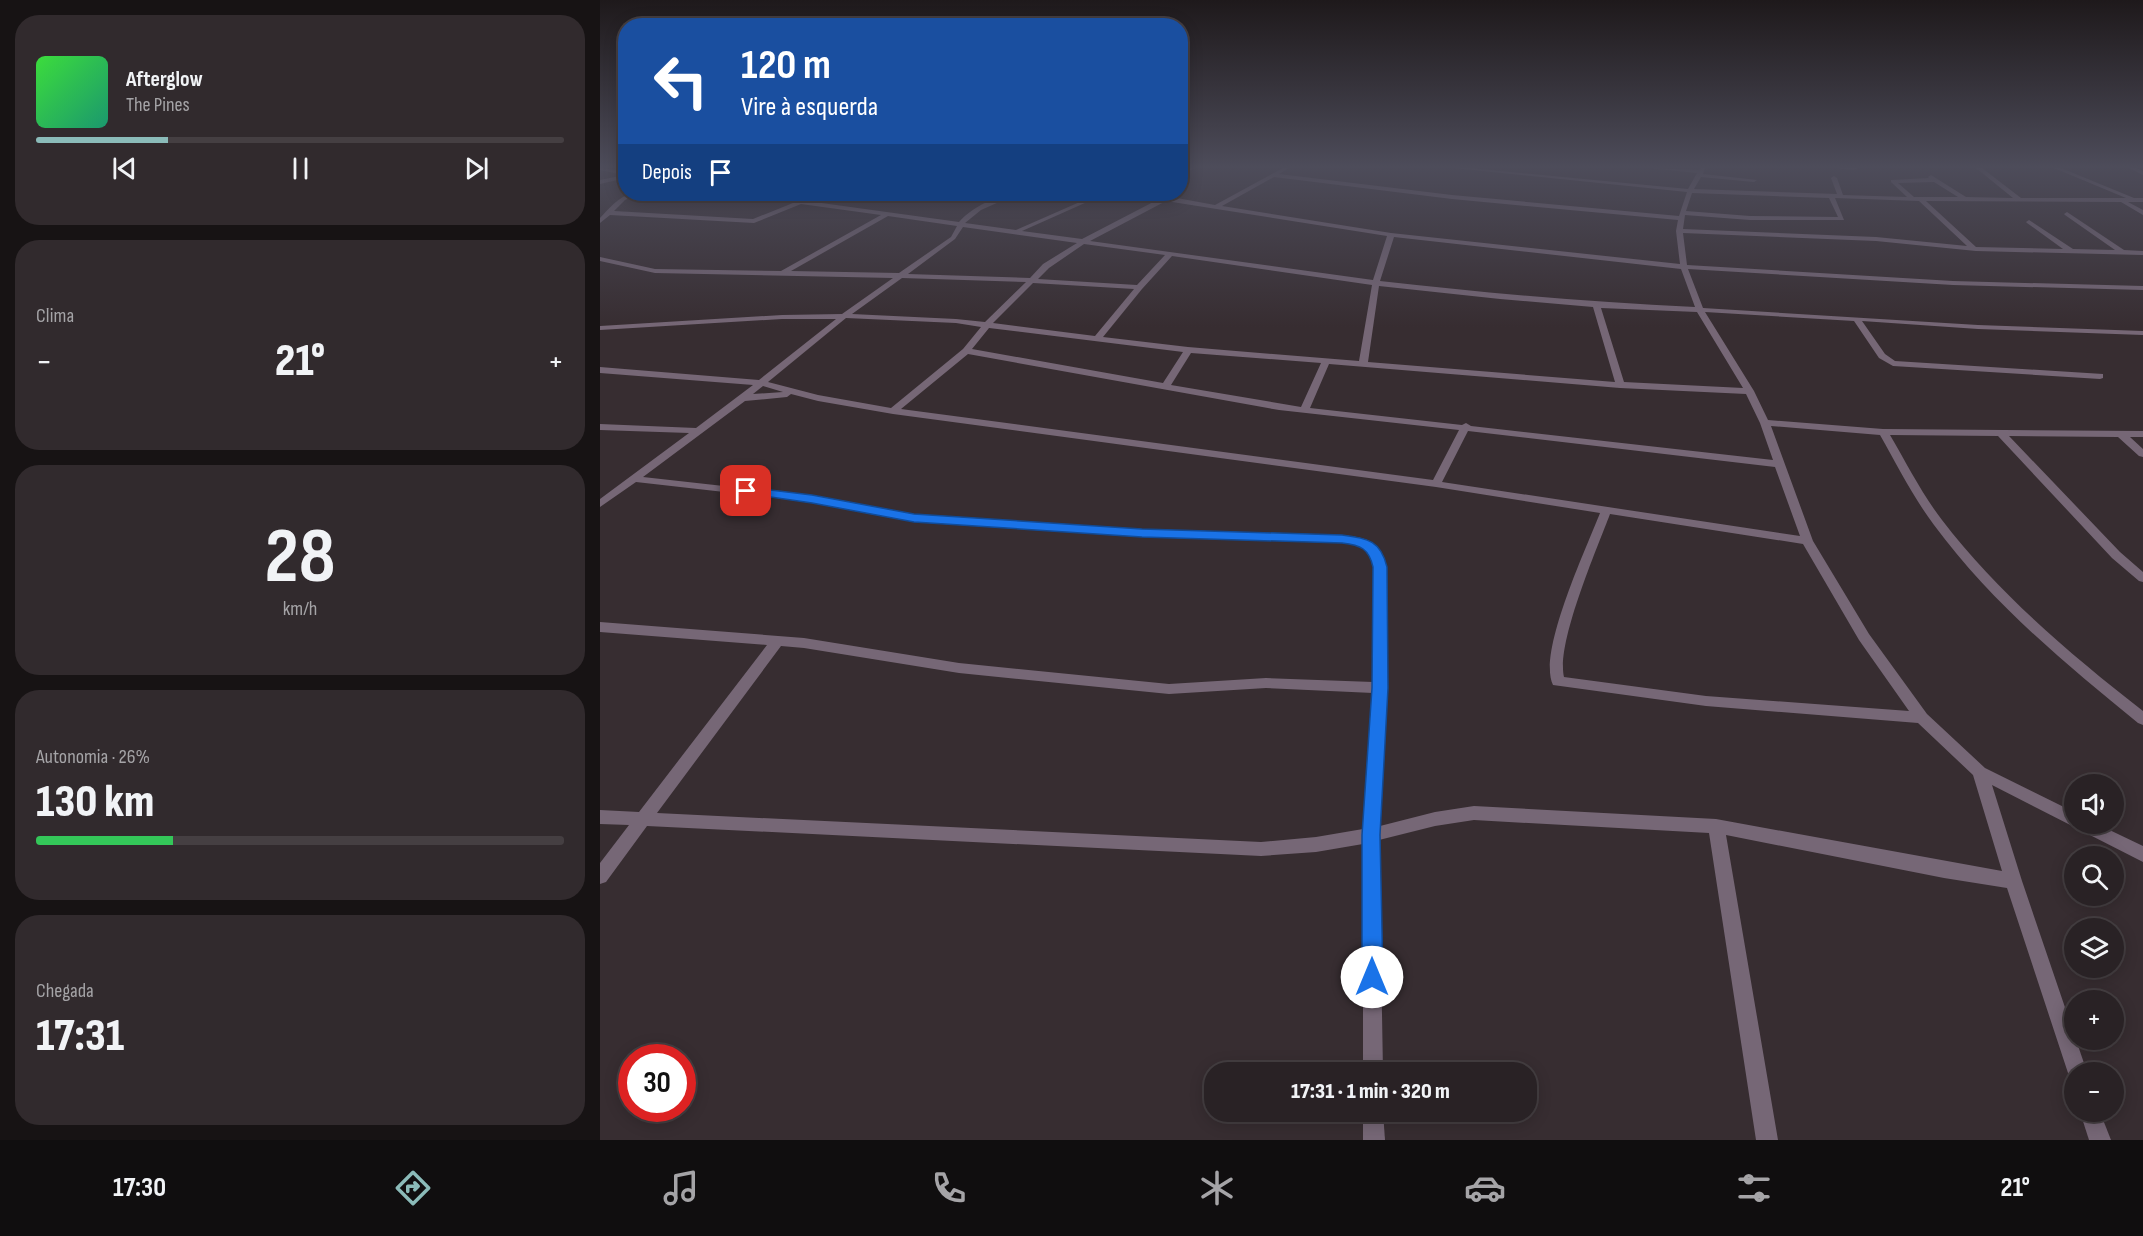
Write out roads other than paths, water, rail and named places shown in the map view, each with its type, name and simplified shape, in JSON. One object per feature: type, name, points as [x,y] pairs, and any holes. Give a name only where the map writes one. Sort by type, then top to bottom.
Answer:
[{"type":"street","points":[[782,274],[875,221]]},
{"type":"street","points":[[948,221],[1376,283],[1596,305],[1856,318],[1978,327],[2143,333]]},
{"type":"street","points":[[1018,231],[1040,221]]},
{"type":"street","points":[[893,411],[966,351],[987,325],[1046,266],[1084,241],[1122,221]]},
{"type":"street","points":[[1308,221],[1391,235],[1683,267],[1953,283],[2143,288]]},
{"type":"street","points":[[1681,221],[1679,231],[1683,267],[1700,311],[1749,391],[1765,423],[1807,541],[1864,637],[1922,718],[1980,772],[2064,815]]},
{"type":"street","points":[[1944,221],[1972,248]]},
{"type":"street","points":[[2078,221],[2124,253]]},
{"type":"street","points":[[2029,222],[2073,253]]},
{"type":"street","points":[[600,504],[743,398],[844,316],[953,238],[959,232],[961,223]]},
{"type":"street","points":[[1679,231],[1876,239],[1972,248],[2073,253],[2143,253]]},
{"type":"street","points":[[1363,364],[1376,283],[1391,235]]},
{"type":"street","points":[[1098,338],[1139,287],[1170,254]]},
{"type":"street","points":[[600,259],[655,271],[1031,279],[1139,287]]},
{"type":"street","points":[[600,267],[611,262]]},
{"type":"street","points":[[1596,305],[1620,385]]},
{"type":"street","points":[[600,328],[772,317],[844,316],[957,321],[1188,350],[1620,385],[1749,391]]},
{"type":"street","points":[[1856,318],[1882,356],[1893,363],[2100,376]]},
{"type":"street","points":[[1165,387],[1188,350]]},
{"type":"street","points":[[966,351],[1304,410],[1466,426],[1780,464]]},
{"type":"street","points":[[1304,410],[1326,361]]},
{"type":"street","points":[[600,370],[761,383],[794,393],[893,411],[1436,484],[1807,541]]},
{"type":"street","points":[[743,398],[794,393]]},
{"type":"street","points":[[1765,423],[1883,432],[2143,434]]},
{"type":"street","points":[[1436,484],[1466,426]]},
{"type":"street","points":[[600,427],[700,431]]},
{"type":"street","points":[[1883,432],[1938,523],[1969,560],[2032,626],[2087,676],[2143,719]]},
{"type":"street","points":[[2001,433],[2116,555],[2143,578]]},
{"type":"street","points":[[2121,434],[2143,454]]},
{"type":"street","points":[[635,479],[812,499],[914,518],[1142,533],[1342,539],[1365,543],[1375,550],[1379,560],[1380,688],[1371,835],[1373,1062]]},
{"type":"street","points":[[1606,511],[1571,604],[1559,644],[1554,674],[1558,681],[1706,701],[1922,718]]},
{"type":"street","points":[[600,627],[777,641],[959,668],[1169,689],[1266,683],[1380,688]]},
{"type":"street","points":[[600,876],[777,641]]},
{"type":"street","points":[[1980,772],[2013,881],[2074,1062]]},
{"type":"street","points":[[600,817],[1261,849],[1311,846],[1371,835],[1446,816],[1474,813],[1716,826],[2013,881]]},
{"type":"street","points":[[1716,826],[1767,1140]]},
{"type":"street","points":[[2102,834],[2143,854]]},
{"type":"street","points":[[1373,1122],[1374,1140]]},
{"type":"street","points":[[2094,1122],[2100,1140]]}]
